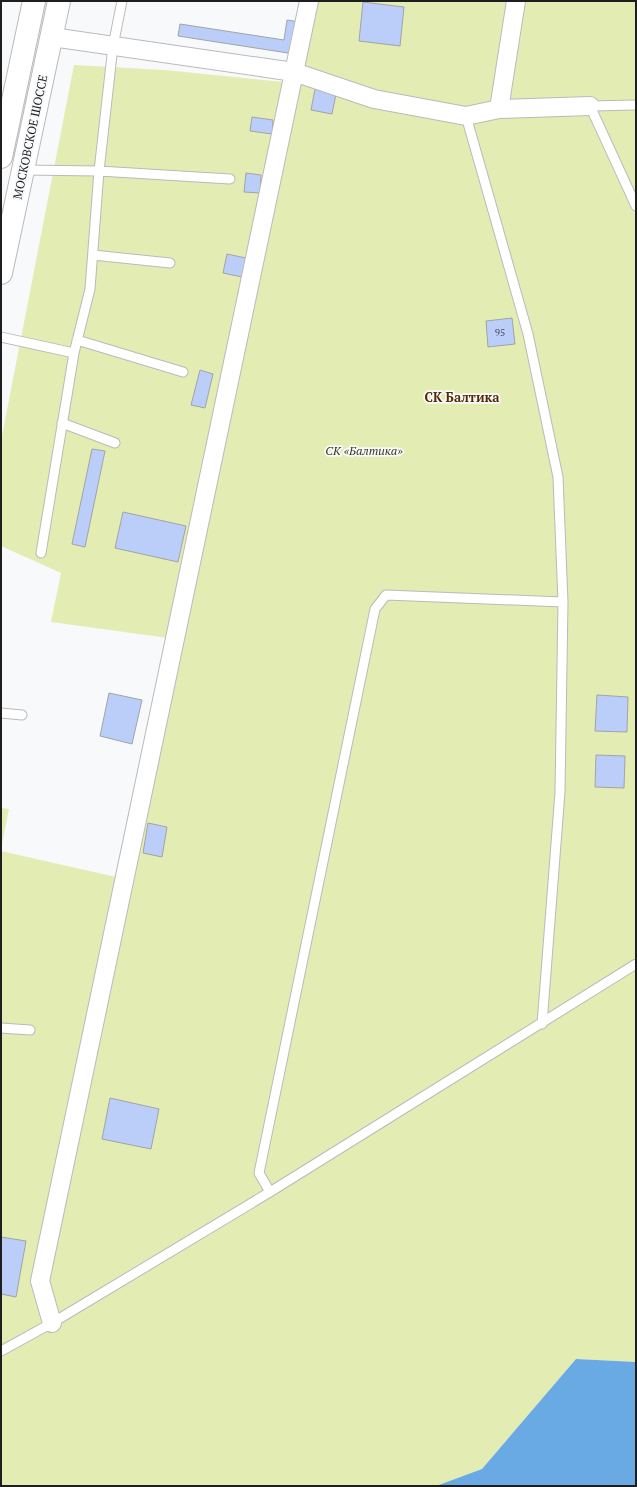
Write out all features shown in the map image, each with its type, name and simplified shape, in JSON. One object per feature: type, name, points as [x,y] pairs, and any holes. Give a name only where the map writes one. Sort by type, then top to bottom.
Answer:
[{"type":"main road","name":"МОСКОВСКОЕ ШОССЕ","points":[[1,157],[34,1]]},
{"type":"main road","name":"МОСКОВСКОЕ ШОССЕ","points":[[1,273],[59,1]]},
{"type":"street","points":[[52,1323],[40,1281],[309,1]]},
{"type":"street","points":[[499,109],[516,1]]},
{"type":"street","points":[[52,37],[294,72],[374,99],[466,116],[499,109],[590,106]]},
{"type":"lane","points":[[41,553],[74,353],[90,289],[99,171],[113,46],[122,1]]},
{"type":"lane","points":[[636,105],[590,106],[636,206]]},
{"type":"lane","points":[[466,116],[528,334],[558,477],[563,602],[560,792],[542,1024]]},
{"type":"lane","points":[[23,170],[99,171],[230,179]]},
{"type":"lane","points":[[93,255],[170,262]]},
{"type":"lane","points":[[1,336],[74,353]]},
{"type":"lane","points":[[77,340],[183,372]]},
{"type":"lane","points":[[62,423],[115,443]]},
{"type":"lane","points":[[270,1192],[259,1173],[375,609],[386,595],[563,602]]},
{"type":"lane","points":[[1,713],[22,715]]},
{"type":"lane","points":[[1,1351],[52,1323],[270,1192],[542,1024],[636,964]]},
{"type":"lane","points":[[1,1028],[30,1030]]},
{"type":"green space","name":"СК «Балтика»","points":[[302,1],[636,1],[636,1362],[576,1359],[482,1469],[436,1486],[1,1486],[1,851],[116,877],[168,638],[51,622],[61,573],[1,546],[1,441],[74,65],[165,70],[283,82]]},
{"type":"green space","points":[[1,808],[9,809],[1,849]]},
{"type":"water","points":[[576,1359],[636,1362],[636,1486],[436,1486],[482,1469]]},
{"type":"building","points":[[363,2],[404,7],[400,46],[359,41]]},
{"type":"building","points":[[287,20],[300,22],[293,51],[288,53],[178,36],[180,24],[284,40]]},
{"type":"building","points":[[315,89],[336,94],[332,114],[311,110]]},
{"type":"building","points":[[252,117],[273,120],[272,134],[250,131]]},
{"type":"building","points":[[246,173],[261,175],[260,193],[244,192]]},
{"type":"building","points":[[227,254],[246,258],[242,277],[223,273]]},
{"type":"building","points":[[512,318],[515,344],[488,347],[486,321]]},
{"type":"building","points":[[200,370],[213,374],[205,408],[191,405]]},
{"type":"building","points":[[92,449],[105,451],[85,547],[72,544]]},
{"type":"building","points":[[123,512],[186,526],[178,562],[115,548]]},
{"type":"building","points":[[109,693],[142,700],[132,744],[100,736]]},
{"type":"building","points":[[597,695],[628,697],[627,732],[595,731]]},
{"type":"building","points":[[596,755],[625,756],[624,788],[595,787]]},
{"type":"building","points":[[148,823],[167,827],[162,857],[143,853]]},
{"type":"building","points":[[110,1098],[159,1109],[151,1149],[102,1139]]},
{"type":"building","points":[[1,1237],[26,1241],[16,1297],[1,1294]]},
{"type":"district","name":"СК Балтика","points":[[462,397]]}]
